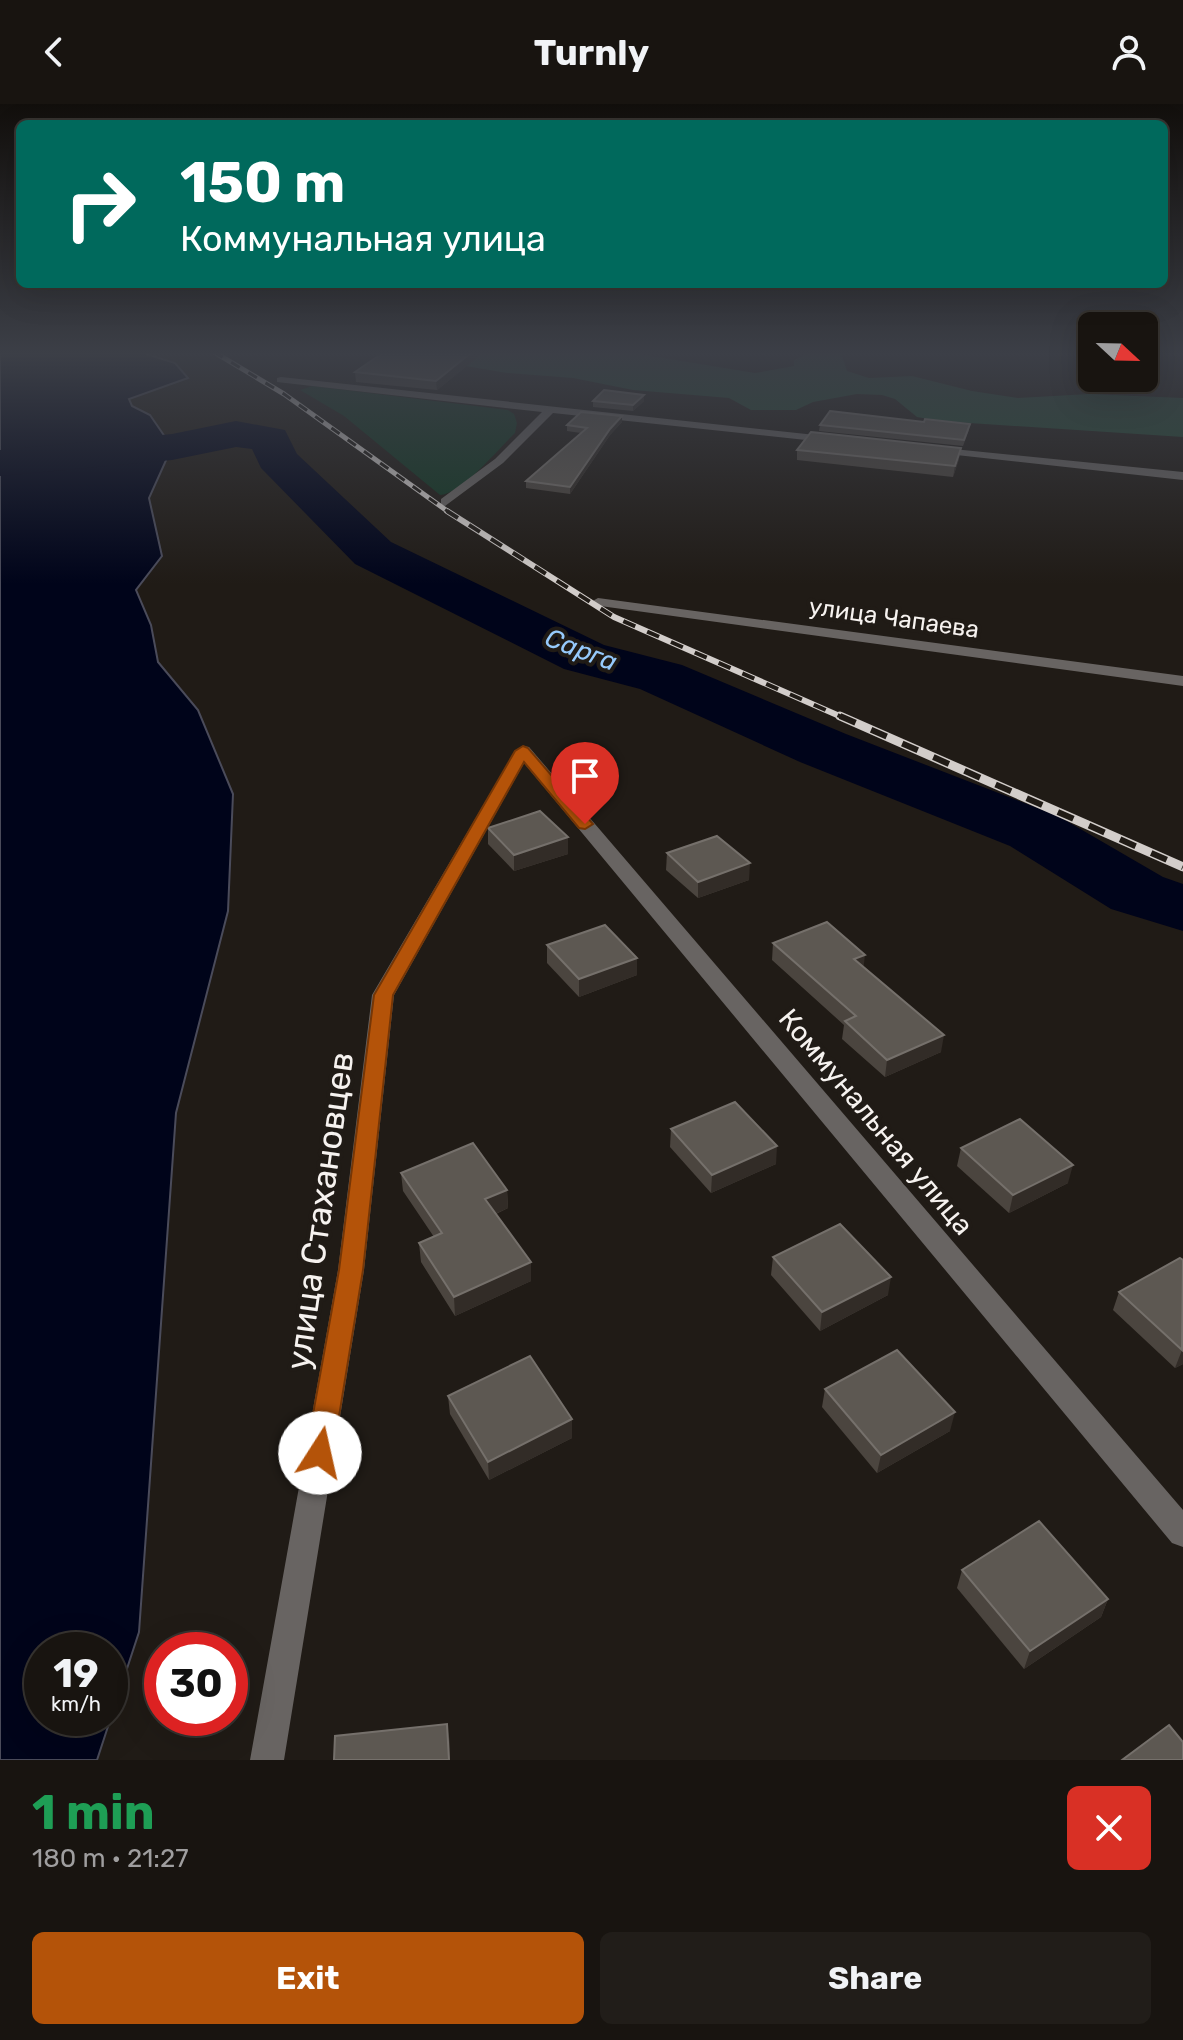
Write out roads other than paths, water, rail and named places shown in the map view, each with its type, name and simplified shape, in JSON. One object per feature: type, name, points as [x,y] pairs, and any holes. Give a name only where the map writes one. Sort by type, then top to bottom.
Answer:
[{"type":"street","points":[[445,502],[499,461],[531,429]]},
{"type":"street","points":[[741,429],[841,440]]},
{"type":"street","points":[[917,449],[1183,476]]},
{"type":"street","name":"улица Чапаева","points":[[598,602],[1183,681]]},
{"type":"street","name":"Коммунальная улица","points":[[523,751],[1183,1533]]},
{"type":"street","name":"улица Стахановцев","points":[[267,1760],[351,1270],[383,995],[523,751]]},
{"type":"water","points":[[0,429],[160,429],[172,447],[149,498],[162,556],[136,590],[151,625],[158,662],[198,710],[233,794],[228,911],[176,1113],[139,1632],[128,1666],[128,1632],[24,1632],[24,1736],[105,1736],[97,1760],[0,1760]]},
{"type":"waterway","name":"Сарга","points":[[0,463],[172,447],[236,434],[270,439],[277,459],[373,553],[584,657],[661,677],[823,748],[1034,831],[1137,893],[1183,909]]},
{"type":"railway","points":[[333,429],[449,512]]},
{"type":"railway","points":[[449,512],[614,617],[844,718]]},
{"type":"railway","points":[[840,716],[1183,867]]}]
